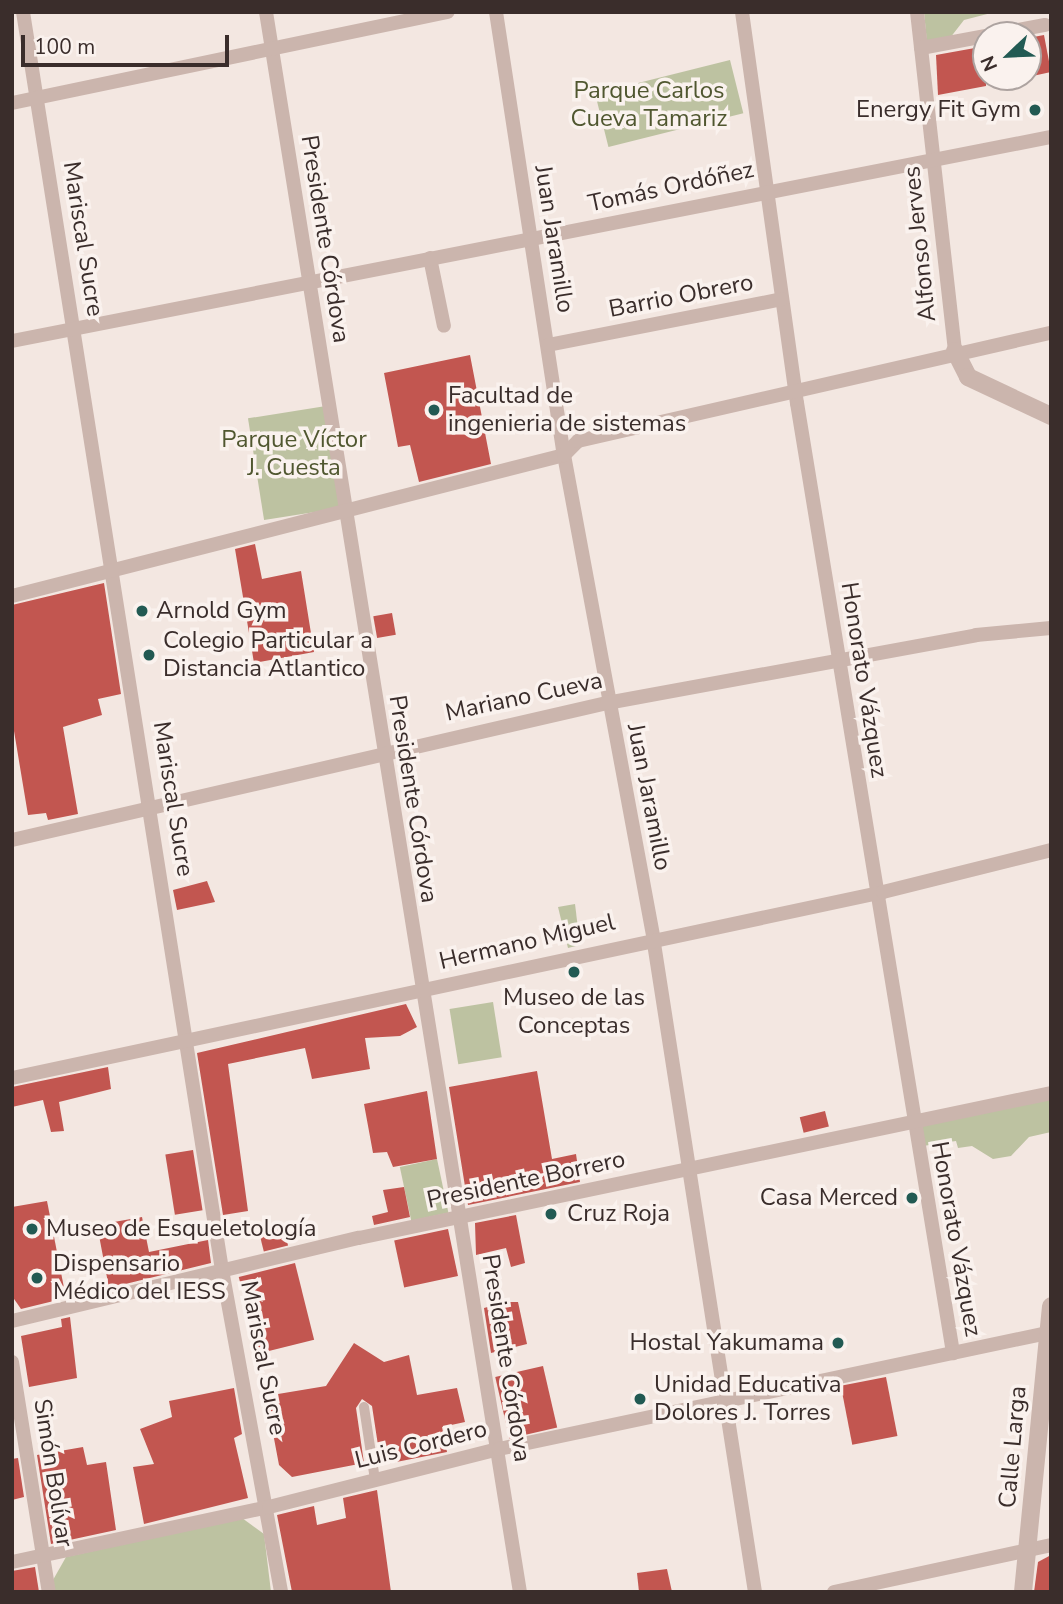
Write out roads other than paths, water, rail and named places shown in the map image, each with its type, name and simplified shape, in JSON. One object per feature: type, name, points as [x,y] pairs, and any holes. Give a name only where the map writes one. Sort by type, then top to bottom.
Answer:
[{"type":"street","name":"Mariscal Sucre","points":[[23,12],[152,807],[222,1269],[270,1507],[281,1592]]},
{"type":"street","name":"Presidente Córdova","points":[[266,12],[420,989],[499,1449],[520,1592]]},
{"type":"street","name":"Juan Jaramillo","points":[[496,12],[564,455],[607,703],[653,937],[755,1592]]},
{"type":"street","name":"Honorato Vázquez","points":[[742,12],[796,393],[911,1123],[953,1353]]},
{"type":"street","name":"Alfonso Jerves","points":[[917,12],[936,160],[955,351],[968,377],[1051,416]]},
{"type":"street","points":[[12,103],[439,13]]},
{"type":"street","points":[[921,48],[972,38]]},
{"type":"street","name":"Tomás Ordóñez","points":[[12,341],[1051,136]]},
{"type":"street","points":[[430,258],[444,326]]},
{"type":"street","name":"Barrio Obrero","points":[[548,345],[782,299]]},
{"type":"street","points":[[12,596],[564,455],[578,440],[796,393],[955,351],[1051,333]]},
{"type":"street","name":"Mariano Cueva","points":[[12,840],[383,751],[607,703],[838,658],[1051,628]]},
{"type":"street","name":"Hermano Miguel","points":[[12,1078],[185,1037],[420,989],[653,937],[875,893],[1051,850]]},
{"type":"street","name":"Presidente Borrero","points":[[12,1321],[222,1269],[689,1167],[1051,1093]]},
{"type":"street","name":"Calle Larga","points":[[1023,1592],[1030,1546],[1051,1306]]},
{"type":"street","name":"Luis Cordero","points":[[12,1562],[270,1507],[499,1449],[1048,1333]]},
{"type":"street","name":"Simón Bolívar","points":[[12,1362],[49,1592]]},
{"type":"street","points":[[363,1407],[375,1480]]},
{"type":"street","points":[[834,1592],[1030,1546],[1051,1545]]},
{"type":"place","name":"Energy Fit Gym","points":[[1035,110]]},
{"type":"place","name":"Facultad de ingenieria de sistemas","points":[[434,410]]},
{"type":"place","name":"Arnold Gym","points":[[142,611]]},
{"type":"place","name":"Colegio Particular a Distancia Atlantico","points":[[149,655]]},
{"type":"place","name":"Museo de las Conceptas","points":[[574,972]]},
{"type":"place","name":"Casa Merced","points":[[912,1198]]},
{"type":"place","name":"Cruz Roja","points":[[551,1214]]},
{"type":"place","name":"Museo de Esqueletología","points":[[32,1229]]},
{"type":"place","name":"Dispensario Médico del IESS","points":[[37,1278]]},
{"type":"place","name":"Hostal Yakumama","points":[[838,1343]]},
{"type":"place","name":"Unidad Educativa Dolores J. Torres","points":[[640,1399]]},
{"type":"park label","name":"Parque Carlos Cueva Tamariz","points":[[649,105]]},
{"type":"park label","name":"Parque Víctor J. Cuesta","points":[[294,454]]}]
